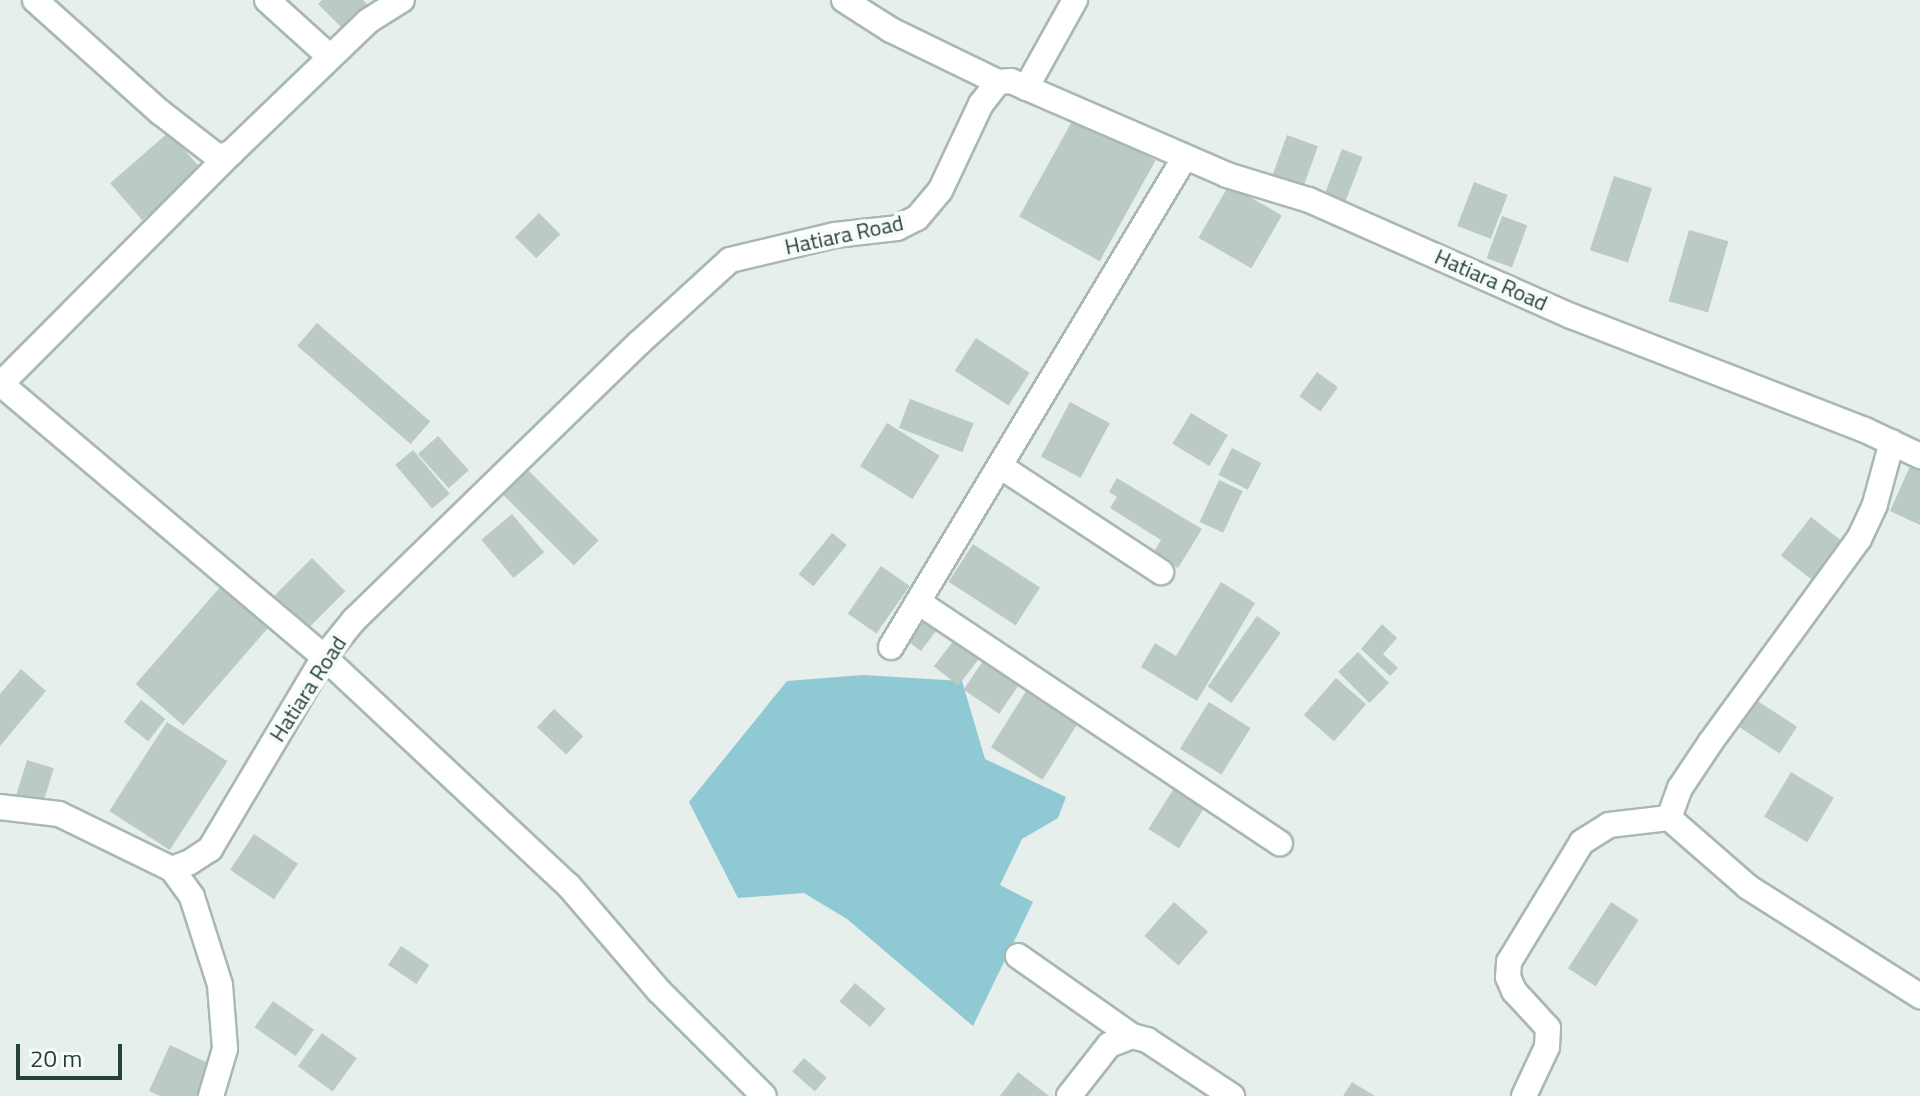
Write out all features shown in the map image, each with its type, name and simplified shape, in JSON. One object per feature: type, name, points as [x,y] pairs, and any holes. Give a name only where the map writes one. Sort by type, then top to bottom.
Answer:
[{"type":"street","points":[[35,0],[212,154],[224,157],[231,153]]},
{"type":"street","points":[[267,0],[330,57]]},
{"type":"street","points":[[402,0],[368,21],[330,57],[1,384],[324,657],[569,886],[659,991],[764,1096]]},
{"type":"street","points":[[844,0],[891,30],[998,82]]},
{"type":"street","points":[[1026,88],[1075,0]]},
{"type":"street","name":"Hatiara Road","points":[[172,869],[210,849],[324,657],[354,620],[639,343],[730,260],[835,235],[897,228],[917,218],[940,191],[981,104],[998,82],[1011,81],[1227,175],[1309,200],[1571,316],[1892,442],[1920,456]]},
{"type":"street","points":[[891,647],[1185,157]]},
{"type":"street","points":[[1669,818],[1680,788],[1710,743],[1859,539],[1875,504],[1892,442]]},
{"type":"street","points":[[1000,466],[1161,572]]},
{"type":"street","points":[[918,602],[1280,843]]},
{"type":"street","points":[[0,807],[59,814],[172,869],[192,897],[220,985],[225,1049],[211,1096]]},
{"type":"street","points":[[1524,1096],[1547,1047],[1548,1028],[1514,991],[1508,977],[1509,962],[1582,842],[1609,825],[1669,818],[1748,887],[1920,996]]},
{"type":"street","points":[[1018,956],[1132,1036],[1147,1040],[1232,1096]]},
{"type":"street","points":[[1069,1096],[1109,1045],[1132,1036]]},
{"type":"water","points":[[863,675],[962,681],[985,759],[1066,797],[1058,818],[1022,839],[1000,885],[1033,902],[973,1026],[847,919],[804,893],[738,898],[689,802],[787,681]]},
{"type":"building","points":[[322,0],[363,0],[369,6],[345,31],[318,4]]},
{"type":"building","points":[[1075,116],[1155,161],[1100,261],[1019,217]]},
{"type":"building","points":[[169,132],[201,169],[142,220],[110,183]]},
{"type":"building","points":[[1287,135],[1318,146],[1302,190],[1271,179]]},
{"type":"building","points":[[1342,149],[1363,157],[1345,204],[1324,196]]},
{"type":"building","points":[[1614,176],[1652,188],[1628,263],[1590,250]]},
{"type":"building","points":[[1474,182],[1508,195],[1491,239],[1457,226]]},
{"type":"building","points":[[1229,185],[1282,216],[1251,268],[1198,238]]},
{"type":"building","points":[[539,213],[560,234],[536,258],[515,237]]},
{"type":"building","points":[[1502,216],[1527,225],[1512,268],[1487,258]]},
{"type":"building","points":[[1689,230],[1728,241],[1708,312],[1669,301]]},
{"type":"building","points":[[317,323],[430,421],[411,444],[297,346]]},
{"type":"building","points":[[976,338],[1030,373],[1008,406],[955,371]]},
{"type":"building","points":[[1317,372],[1338,387],[1320,412],[1299,396]]},
{"type":"building","points":[[910,399],[973,423],[962,452],[899,428]]},
{"type":"building","points":[[1070,402],[1110,423],[1081,478],[1041,457]]},
{"type":"building","points":[[1191,413],[1228,435],[1209,466],[1172,444]]},
{"type":"building","points":[[887,423],[940,456],[913,499],[860,466]]},
{"type":"building","points":[[438,436],[469,470],[449,488],[418,454]]},
{"type":"building","points":[[1232,448],[1261,463],[1248,490],[1218,475]]},
{"type":"building","points":[[413,450],[450,494],[432,508],[395,465]]},
{"type":"building","points":[[1911,464],[1920,469],[1920,525],[1890,511]]},
{"type":"building","points":[[525,467],[599,541],[574,565],[500,492]]},
{"type":"building","points":[[1117,478],[1202,529],[1178,568],[1153,553],[1161,540],[1110,508],[1117,497],[1109,492]]},
{"type":"building","points":[[1219,480],[1243,491],[1223,533],[1200,522]]},
{"type":"building","points":[[512,514],[544,552],[513,578],[481,540]]},
{"type":"building","points":[[1811,517],[1842,541],[1812,580],[1781,556]]},
{"type":"building","points":[[832,533],[847,545],[813,586],[799,574]]},
{"type":"building","points":[[973,544],[1040,588],[1016,625],[948,582]]},
{"type":"building","points":[[312,558],[345,591],[308,629],[275,595]]},
{"type":"building","points":[[881,566],[910,586],[876,634],[848,614]]},
{"type":"building","points":[[1221,582],[1255,603],[1197,701],[1141,667],[1155,643],[1176,656]]},
{"type":"building","points":[[221,586],[269,627],[183,725],[136,684]]},
{"type":"building","points":[[924,612],[941,625],[921,651],[904,638]]},
{"type":"building","points":[[1257,616],[1281,633],[1231,703],[1208,686]]},
{"type":"building","points":[[1382,624],[1397,638],[1383,654],[1398,668],[1390,676],[1361,649]]},
{"type":"building","points":[[959,634],[983,653],[958,685],[934,666]]},
{"type":"building","points":[[1358,652],[1389,683],[1369,703],[1338,672]]},
{"type":"building","points":[[987,655],[1023,679],[999,714],[964,690]]},
{"type":"building","points":[[21,669],[46,691],[0,746],[0,694]]},
{"type":"building","points":[[1336,678],[1366,704],[1334,741],[1304,715]]},
{"type":"building","points":[[1028,688],[1080,720],[1043,780],[991,747]]},
{"type":"building","points":[[141,700],[165,719],[148,741],[124,722]]},
{"type":"building","points":[[1756,700],[1797,727],[1780,754],[1739,727]]},
{"type":"building","points":[[1209,702],[1251,728],[1221,775],[1180,749]]},
{"type":"building","points":[[554,709],[583,736],[566,755],[537,727]]},
{"type":"building","points":[[167,722],[227,761],[170,850],[109,811]]},
{"type":"building","points":[[27,760],[54,768],[42,805],[16,797]]},
{"type":"building","points":[[1791,772],[1834,798],[1807,842],[1764,817]]},
{"type":"building","points":[[1176,785],[1207,804],[1179,848],[1148,829]]},
{"type":"building","points":[[254,834],[298,864],[274,899],[230,870]]},
{"type":"building","points":[[1174,902],[1208,932],[1178,965],[1144,936]]},
{"type":"building","points":[[1611,902],[1639,920],[1596,986],[1568,968]]},
{"type":"building","points":[[401,946],[429,965],[416,984],[388,965]]},
{"type":"building","points":[[855,983],[886,1009],[870,1027],[840,1001]]},
{"type":"building","points":[[273,1001],[314,1030],[296,1056],[255,1027]]},
{"type":"building","points":[[322,1033],[357,1058],[333,1091],[298,1066]]},
{"type":"building","points":[[170,1045],[212,1065],[197,1096],[160,1096],[149,1091]]},
{"type":"building","points":[[804,1058],[827,1078],[815,1091],[792,1072]]},
{"type":"building","points":[[1018,1072],[1049,1096],[1000,1096]]},
{"type":"building","points":[[1352,1082],[1375,1096],[1343,1096]]}]
